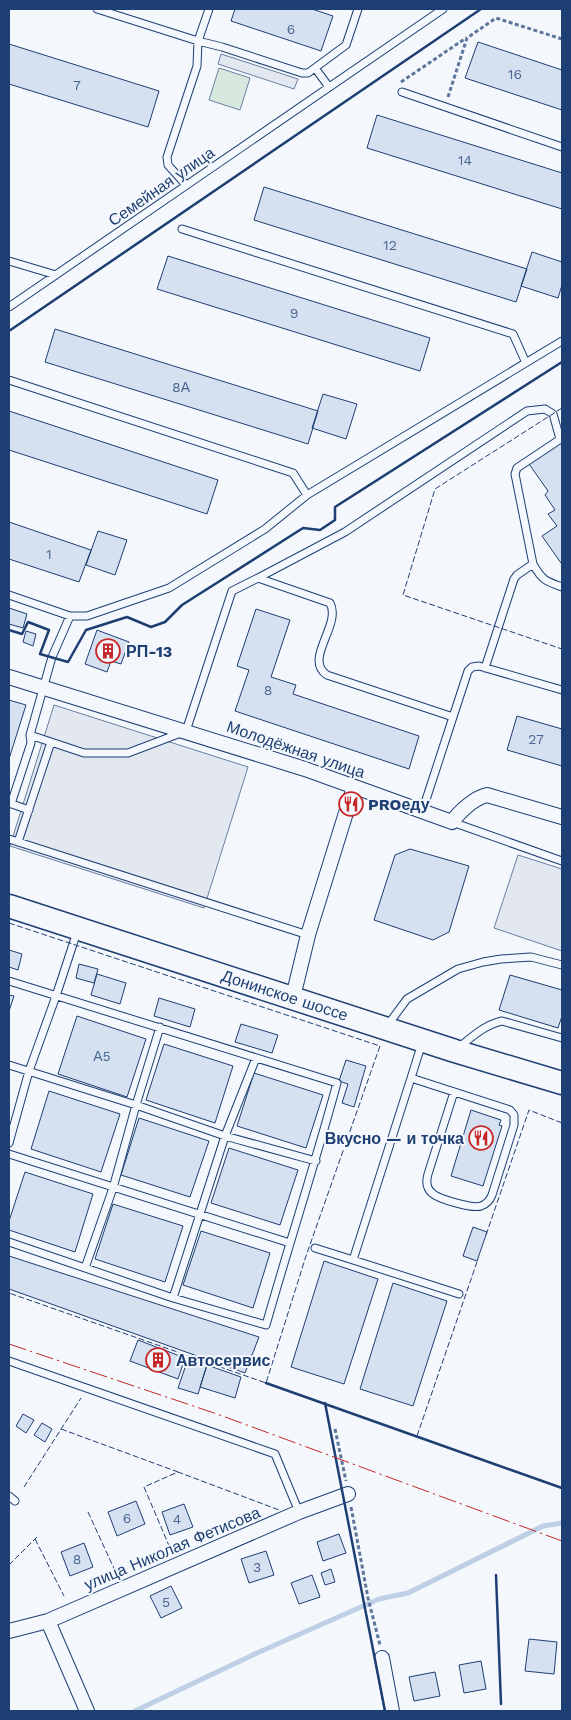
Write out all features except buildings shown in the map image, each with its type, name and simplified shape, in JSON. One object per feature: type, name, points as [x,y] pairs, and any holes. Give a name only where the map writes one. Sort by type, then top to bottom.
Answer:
[{"type":"main road","name":"Донинское шоссе","points":[[9,906],[455,1051],[562,1083]]},
{"type":"street","name":"Молодёжная улица","points":[[9,677],[305,769],[452,822]]},
{"type":"street","points":[[293,997],[308,935],[354,787]]},
{"type":"street","points":[[452,822],[457,814],[481,796],[486,795],[562,817]]},
{"type":"street","name":"улица Николая Фетисова","points":[[9,1631],[48,1621],[299,1512],[348,1494]]},
{"type":"street","points":[[48,1621],[87,1711]]},
{"type":"street","points":[[382,1658],[392,1711]]},
{"type":"lane","points":[[97,9],[308,73],[346,45],[358,9]]},
{"type":"lane","points":[[186,185],[168,165],[167,157],[197,66],[198,41],[208,9]]},
{"type":"lane","name":"Семейная улица","points":[[9,307],[443,9]]},
{"type":"lane","points":[[315,68],[329,87]]},
{"type":"lane","points":[[402,92],[562,147]]},
{"type":"lane","points":[[182,229],[513,334],[526,363]]},
{"type":"lane","points":[[9,260],[56,275]]},
{"type":"lane","points":[[9,595],[70,616],[86,616],[169,588],[265,529],[307,495],[562,341]]},
{"type":"lane","points":[[9,380],[293,473],[307,495]]},
{"type":"lane","points":[[30,735],[84,753],[128,753],[186,731],[232,592],[345,532],[527,411],[545,409],[553,414],[561,439],[520,466],[516,470],[516,474],[533,564],[542,579],[562,587]]},
{"type":"lane","points":[[485,668],[514,579],[533,564]]},
{"type":"lane","points":[[258,578],[330,603],[333,608],[333,616],[319,657],[318,664],[321,671],[327,675],[453,717]]},
{"type":"lane","points":[[29,810],[10,804],[31,743],[30,735],[52,657],[70,616]]},
{"type":"lane","points":[[422,812],[468,671],[475,666],[485,668],[562,690]]},
{"type":"lane","points":[[18,842],[51,742]]},
{"type":"lane","points":[[452,822],[562,861]]},
{"type":"lane","points":[[9,839],[308,935]]},
{"type":"lane","points":[[9,1143],[29,1071],[78,928]]},
{"type":"lane","points":[[386,1028],[407,999],[458,969],[501,958],[531,957],[562,965]]},
{"type":"lane","points":[[9,980],[337,1083],[316,1161],[266,1325],[173,1298],[9,1242]]},
{"type":"lane","points":[[455,1051],[478,1032],[493,1023],[502,1021],[562,1038]]},
{"type":"lane","points":[[85,1268],[113,1188],[160,1027]]},
{"type":"lane","points":[[353,1260],[423,1040]]},
{"type":"lane","points":[[173,1298],[226,1136],[256,1058]]},
{"type":"lane","points":[[9,1066],[136,1105],[226,1136],[316,1161]]},
{"type":"lane","points":[[411,1078],[510,1110],[515,1118],[492,1195],[486,1203],[476,1207],[436,1196],[427,1184],[428,1174],[454,1092]]},
{"type":"lane","points":[[9,1154],[290,1243]]},
{"type":"lane","points":[[316,1248],[458,1294]]},
{"type":"lane","points":[[9,1361],[275,1454],[299,1512]]},
{"type":"path","points":[[402,92],[398,84],[496,18],[562,39]]},
{"type":"path","points":[[445,107],[467,38]]},
{"type":"path","points":[[335,1429],[368,1598],[382,1658]]},
{"type":"shaded area","points":[[221,54],[298,79],[294,89],[218,64]]},
{"type":"shaded area","points":[[219,68],[250,78],[240,110],[209,100]]},
{"type":"shaded area","points":[[54,705],[248,767],[204,908],[10,846]]},
{"type":"shaded area","points":[[518,855],[562,869],[562,951],[494,928]]},
{"type":"waterway","points":[[135,1711],[257,1653],[379,1599],[408,1593],[543,1526],[562,1523]]},
{"type":"fence","points":[[562,408],[435,489],[403,595],[562,649]]},
{"type":"fence","points":[[9,923],[380,1046],[306,1256],[266,1383],[9,1293]]},
{"type":"fence","points":[[486,1235],[529,1110],[562,1123]]},
{"type":"fence","points":[[417,1436],[478,1259]]},
{"type":"fence","points":[[24,1487],[81,1398]]},
{"type":"fence","points":[[61,1429],[178,1472]]},
{"type":"fence","points":[[173,1555],[144,1487],[178,1472],[279,1510]]},
{"type":"fence","points":[[88,1512],[117,1575]]},
{"type":"fence","points":[[9,1565],[37,1537]]},
{"type":"fence","points":[[35,1539],[64,1596]]},
{"type":"wall","points":[[9,331],[481,9]]},
{"type":"wall","points":[[9,630],[22,634],[28,622],[49,630],[40,654],[68,662],[86,630],[127,617],[151,627],[165,622],[182,605],[303,528],[320,530],[335,520],[335,507],[562,362]]},
{"type":"wall","points":[[266,1383],[562,1488]]},
{"type":"wall","points":[[325,1403],[385,1711]]},
{"type":"wall","points":[[496,1575],[501,1704]]},
{"type":"power","points":[[9,1344],[217,1414],[562,1541]]},
{"type":"place","name":"РП-13","points":[[108,651]]},
{"type":"place","name":"PROеду","points":[[351,804]]},
{"type":"place","name":"Вкусно — и точка","points":[[481,1138]]},
{"type":"place","name":"Автосервис","points":[[158,1360]]}]
